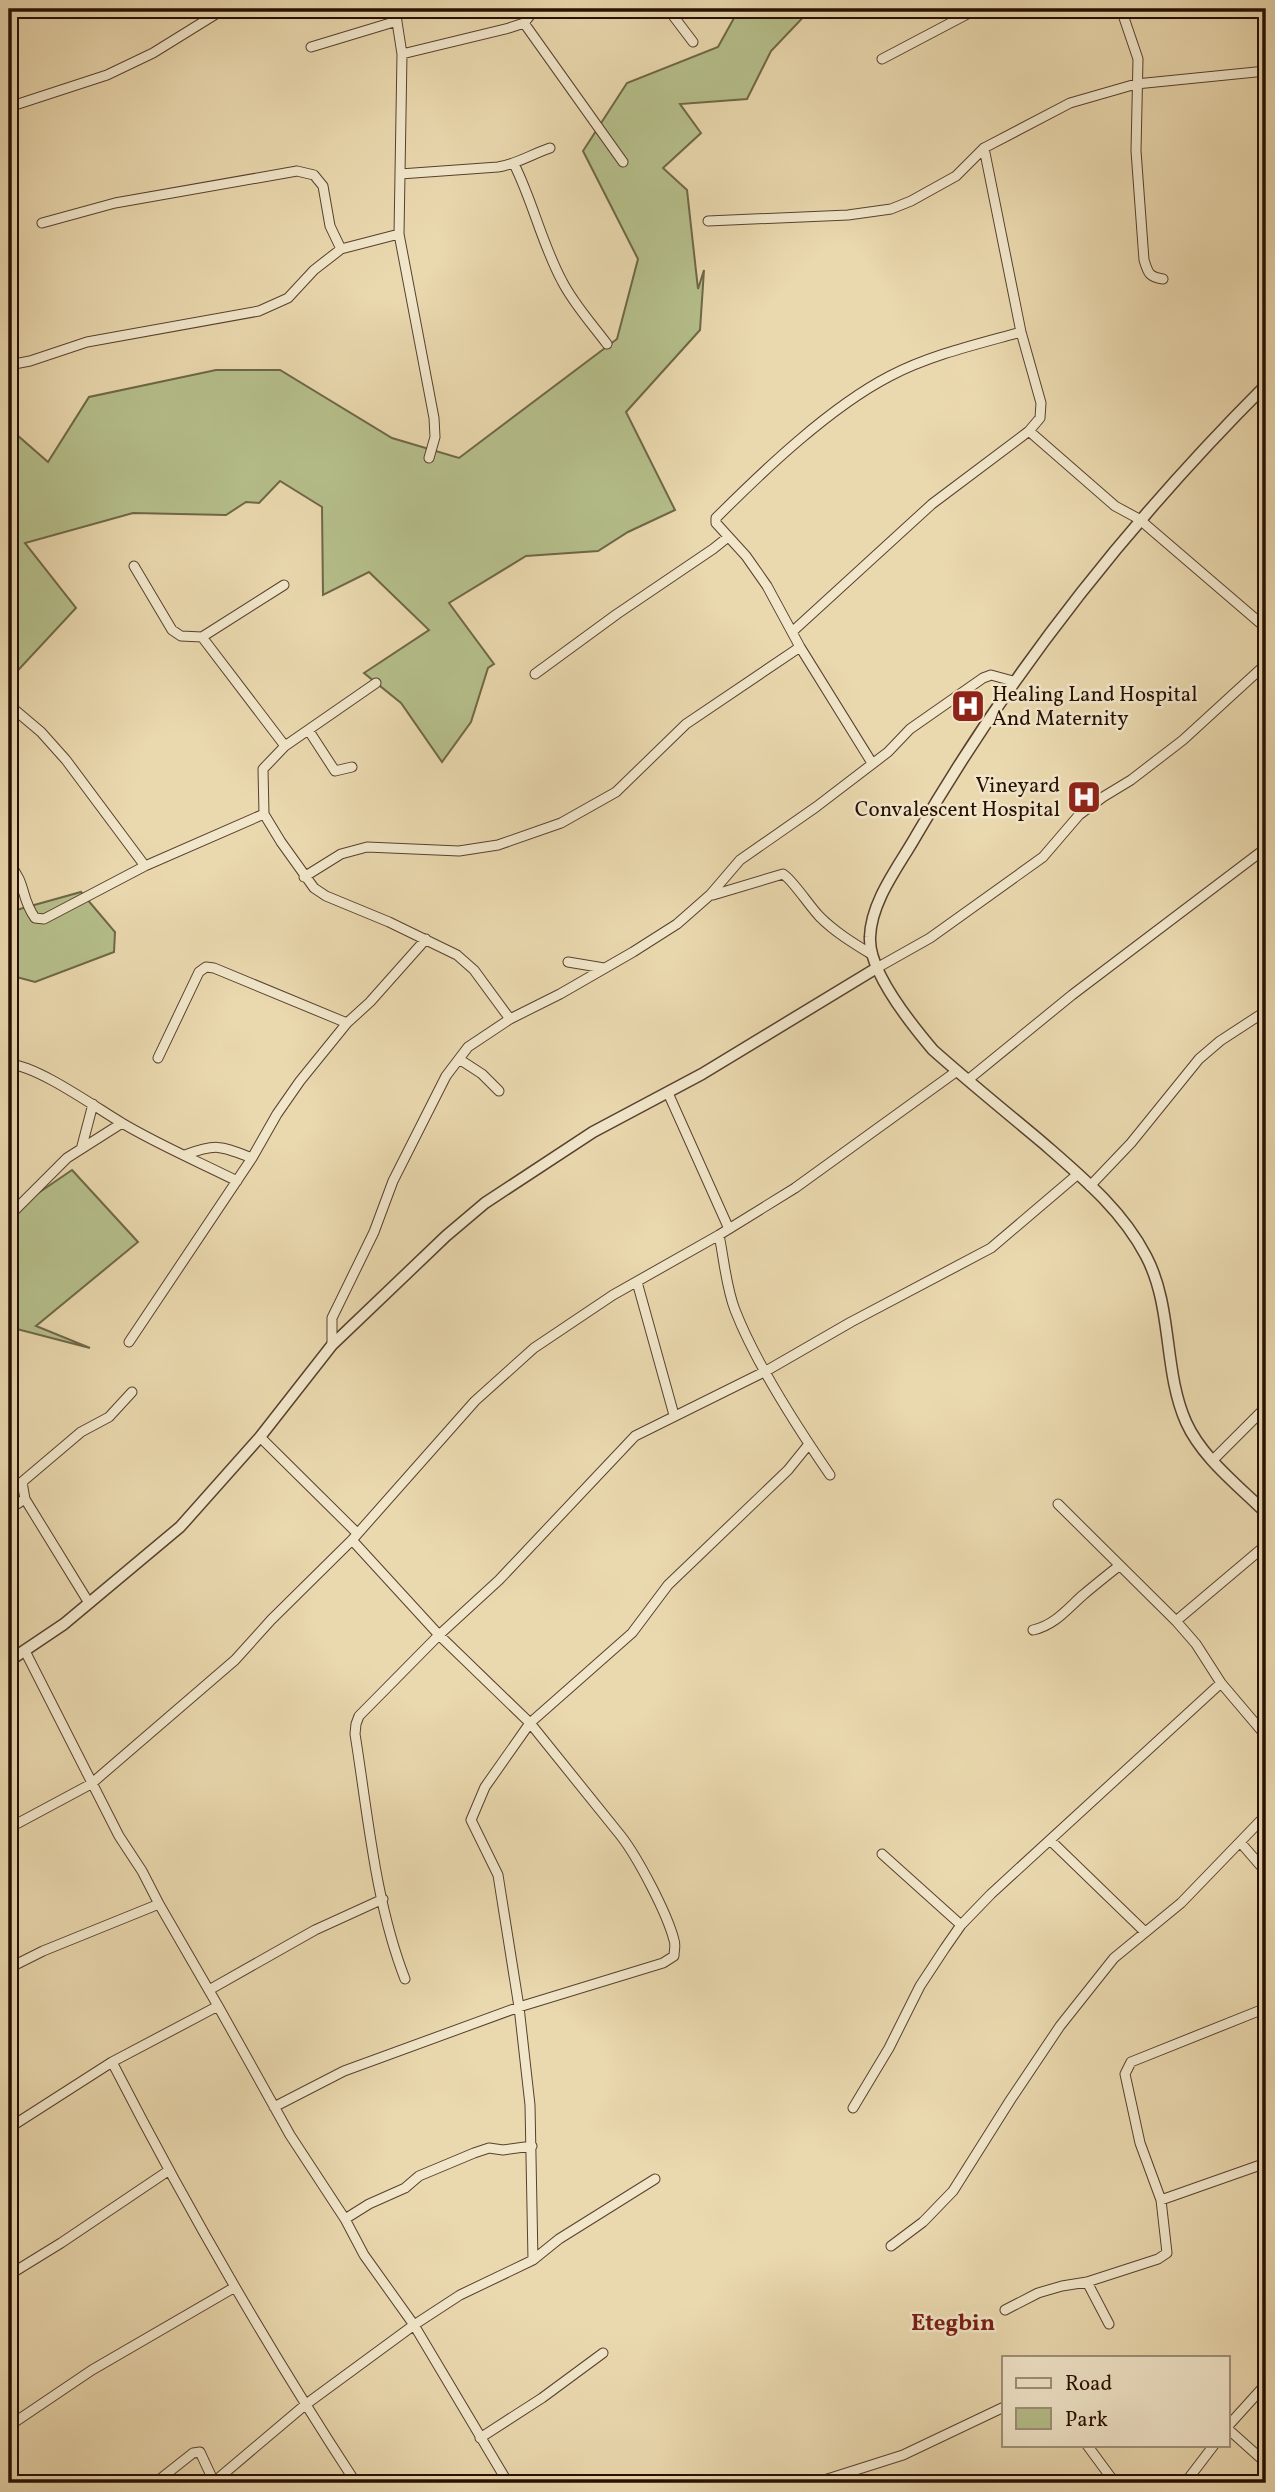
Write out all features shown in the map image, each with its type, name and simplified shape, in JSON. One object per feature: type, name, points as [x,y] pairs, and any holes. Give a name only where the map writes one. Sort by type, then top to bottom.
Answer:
[{"type":"street","points":[[9,107],[107,75],[153,54],[224,9]]},
{"type":"street","points":[[395,9],[402,54],[399,234],[433,418],[435,437],[429,458]]},
{"type":"street","points":[[402,54],[524,23],[535,9]]},
{"type":"street","points":[[668,9],[692,42]]},
{"type":"street","points":[[882,59],[976,9]]},
{"type":"street","points":[[1121,9],[1138,59],[1136,151],[1144,260],[1148,273],[1154,278],[1163,279]]},
{"type":"street","points":[[310,47],[397,21]]},
{"type":"street","points":[[524,23],[623,162]]},
{"type":"street","points":[[708,221],[848,215],[891,209],[956,176],[984,148],[1070,103],[1136,84],[1266,71]]},
{"type":"street","points":[[400,174],[514,164],[524,157],[550,148]]},
{"type":"street","points":[[792,632],[932,503],[1029,431],[1040,418],[1041,403],[1021,332],[984,148]]},
{"type":"street","points":[[514,164],[529,194],[544,241],[563,284],[607,344]]},
{"type":"street","points":[[42,223],[114,203],[297,171],[314,176],[323,186],[330,226],[341,249]]},
{"type":"street","points":[[9,365],[30,361],[87,342],[259,312],[288,298],[314,270],[341,249],[399,234]]},
{"type":"street","points":[[872,763],[800,647],[760,576],[716,523],[716,517],[742,491],[850,400],[891,376],[925,361],[1021,332]]},
{"type":"street","points":[[1266,384],[1209,441],[1139,519],[1013,681],[931,810],[885,891],[873,917],[870,936],[875,969],[933,1050],[1078,1174],[1118,1213],[1133,1234],[1148,1259],[1157,1283],[1178,1400],[1186,1423],[1213,1460],[1266,1513]]},
{"type":"street","points":[[1029,431],[1115,506],[1139,519],[1266,628]]},
{"type":"street","points":[[535,674],[728,537]]},
{"type":"street","points":[[134,566],[172,630],[181,636],[202,637],[284,585]]},
{"type":"street","points":[[202,637],[285,746]]},
{"type":"street","points":[[304,877],[353,849],[367,847],[459,851],[498,845],[561,823],[616,792],[687,724],[800,647]]},
{"type":"street","points":[[9,1661],[89,1603],[180,1527],[260,1437],[332,1345],[446,1236],[485,1203],[593,1132],[668,1093],[930,938],[1043,858],[1079,816],[1183,740],[1266,664]]},
{"type":"street","points":[[332,1345],[332,1318],[374,1232],[393,1181],[446,1076],[468,1047],[510,1019],[560,994],[677,923],[710,895],[740,860],[816,807],[888,752],[910,729],[983,678],[998,676],[1013,681]]},
{"type":"street","points":[[376,683],[285,746],[263,769],[264,814],[304,877],[314,888],[326,896],[457,955],[474,970],[510,1019]]},
{"type":"street","points":[[9,705],[41,732],[66,760],[145,866]]},
{"type":"street","points":[[309,731],[335,771],[352,766]]},
{"type":"street","points":[[9,864],[22,882],[22,893],[28,908],[35,918],[44,919],[145,866],[264,814]]},
{"type":"street","points":[[969,1079],[1072,995],[1266,848]]},
{"type":"street","points":[[710,895],[783,874],[788,876],[797,892],[819,916],[841,936],[871,954]]},
{"type":"street","points":[[130,1342],[300,1081],[347,1023],[370,1002],[426,939]]},
{"type":"street","points":[[568,962],[604,968]]},
{"type":"street","points":[[158,1058],[199,972],[206,967],[347,1023]]},
{"type":"street","points":[[1090,1186],[1131,1143],[1199,1059],[1220,1041],[1266,1011]]},
{"type":"street","points":[[459,1059],[475,1068],[499,1091]]},
{"type":"street","points":[[9,1064],[23,1067],[93,1104],[122,1123],[237,1181]]},
{"type":"street","points":[[9,1828],[91,1784],[235,1660],[397,1491],[475,1401],[534,1348],[637,1282],[795,1188],[957,1071]]},
{"type":"street","points":[[668,1093],[729,1229]]},
{"type":"street","points":[[82,1146],[93,1104]]},
{"type":"street","points":[[9,1216],[66,1158],[122,1123]]},
{"type":"street","points":[[185,1155],[209,1146],[223,1147],[252,1158]]},
{"type":"street","points":[[405,1979],[383,1899],[356,1724],[365,1710],[439,1635],[499,1580],[635,1436],[766,1371],[851,1322],[991,1248],[1078,1174]]},
{"type":"street","points":[[719,1235],[734,1308],[766,1371],[808,1444],[830,1475]]},
{"type":"street","points":[[637,1282],[674,1415]]},
{"type":"street","points":[[89,1603],[25,1499],[22,1482],[80,1432],[109,1417],[132,1392]]},
{"type":"street","points":[[1213,1460],[1266,1407]]},
{"type":"street","points":[[260,1437],[355,1536],[439,1635],[530,1723],[629,1847],[662,1910],[675,1942],[674,1956],[663,1963],[519,2007],[344,2071],[274,2108]]},
{"type":"street","points":[[533,2260],[530,2105],[519,2007],[498,1875],[471,1820],[485,1787],[530,1723],[632,1633],[668,1584],[788,1470],[808,1444]]},
{"type":"street","points":[[9,1509],[25,1499]]},
{"type":"street","points":[[1058,1504],[1176,1621],[1266,1736]]},
{"type":"street","points":[[1176,1621],[1266,1545]]},
{"type":"street","points":[[1033,1630],[1043,1628],[1063,1615],[1119,1566]]},
{"type":"street","points":[[25,1651],[119,1836],[142,1871],[274,2108],[345,2219],[364,2255],[414,2325],[509,2483]]},
{"type":"street","points":[[853,2108],[889,2048],[920,1986],[961,1925],[990,1894],[1222,1683]]},
{"type":"street","points":[[891,2246],[923,2222],[953,2191],[1060,2026],[1114,1958],[1181,1903],[1266,1815]]},
{"type":"street","points":[[1050,1840],[1145,1932]]},
{"type":"street","points":[[1240,1842],[1266,1872]]},
{"type":"street","points":[[882,1854],[961,1925]]},
{"type":"street","points":[[209,1990],[316,1930],[383,1899]]},
{"type":"street","points":[[9,1968],[43,1951],[159,1905]]},
{"type":"street","points":[[9,2128],[111,2062],[218,2006]]},
{"type":"street","points":[[1005,2310],[1038,2293],[1087,2282],[1158,2259],[1167,2253],[1161,2200],[1140,2143],[1125,2074],[1127,2068],[1131,2062],[1266,2008]]},
{"type":"street","points":[[111,2062],[167,2171],[305,2405],[356,2483]]},
{"type":"street","points":[[345,2219],[369,2204],[405,2188],[419,2176],[474,2153],[489,2148],[503,2150],[532,2147]]},
{"type":"street","points":[[1161,2200],[1266,2163]]},
{"type":"street","points":[[9,2275],[167,2171]]},
{"type":"street","points":[[155,2483],[193,2453],[200,2452],[215,2483],[305,2405],[414,2325],[460,2295],[533,2260],[559,2239],[656,2179]]},
{"type":"street","points":[[1087,2282],[1109,2324]]},
{"type":"street","points":[[9,2426],[92,2370],[235,2287]]},
{"type":"street","points":[[480,2438],[542,2398],[603,2353]]},
{"type":"street","points":[[1230,2426],[1266,2384]]},
{"type":"street","points":[[818,2482],[903,2455],[1002,2408]]},
{"type":"street","points":[[1230,2430],[1266,2463]]},
{"type":"street","points":[[1088,2446],[1115,2483]]},
{"type":"street","points":[[1185,2483],[1213,2446]]},
{"type":"green space","points":[[739,9],[811,9],[771,51],[747,99],[680,104],[701,133],[663,168],[687,190],[698,289],[704,270],[700,330],[626,412],[675,510],[628,532],[598,551],[526,556],[449,603],[494,664],[488,668],[471,722],[442,762],[401,703],[364,673],[429,630],[369,572],[323,595],[322,507],[280,481],[259,503],[246,502],[226,515],[133,513],[25,543],[76,608],[9,680],[9,428],[48,462],[89,397],[216,370],[280,370],[392,438],[459,458],[617,339],[638,259],[583,151],[627,83],[718,47]]},
{"type":"green space","points":[[81,892],[115,932],[114,952],[35,982],[9,975],[9,912]]},
{"type":"green space","points":[[72,1170],[138,1242],[36,1326],[90,1348],[9,1327],[9,1213]]},
{"type":"place","name":"Healing Land Hospital And Maternity","points":[[968,706]]},
{"type":"place","name":"Vineyard Convalescent Hospital","points":[[1084,797]]},
{"type":"district","name":"Etegbin","points":[[953,2322]]}]
